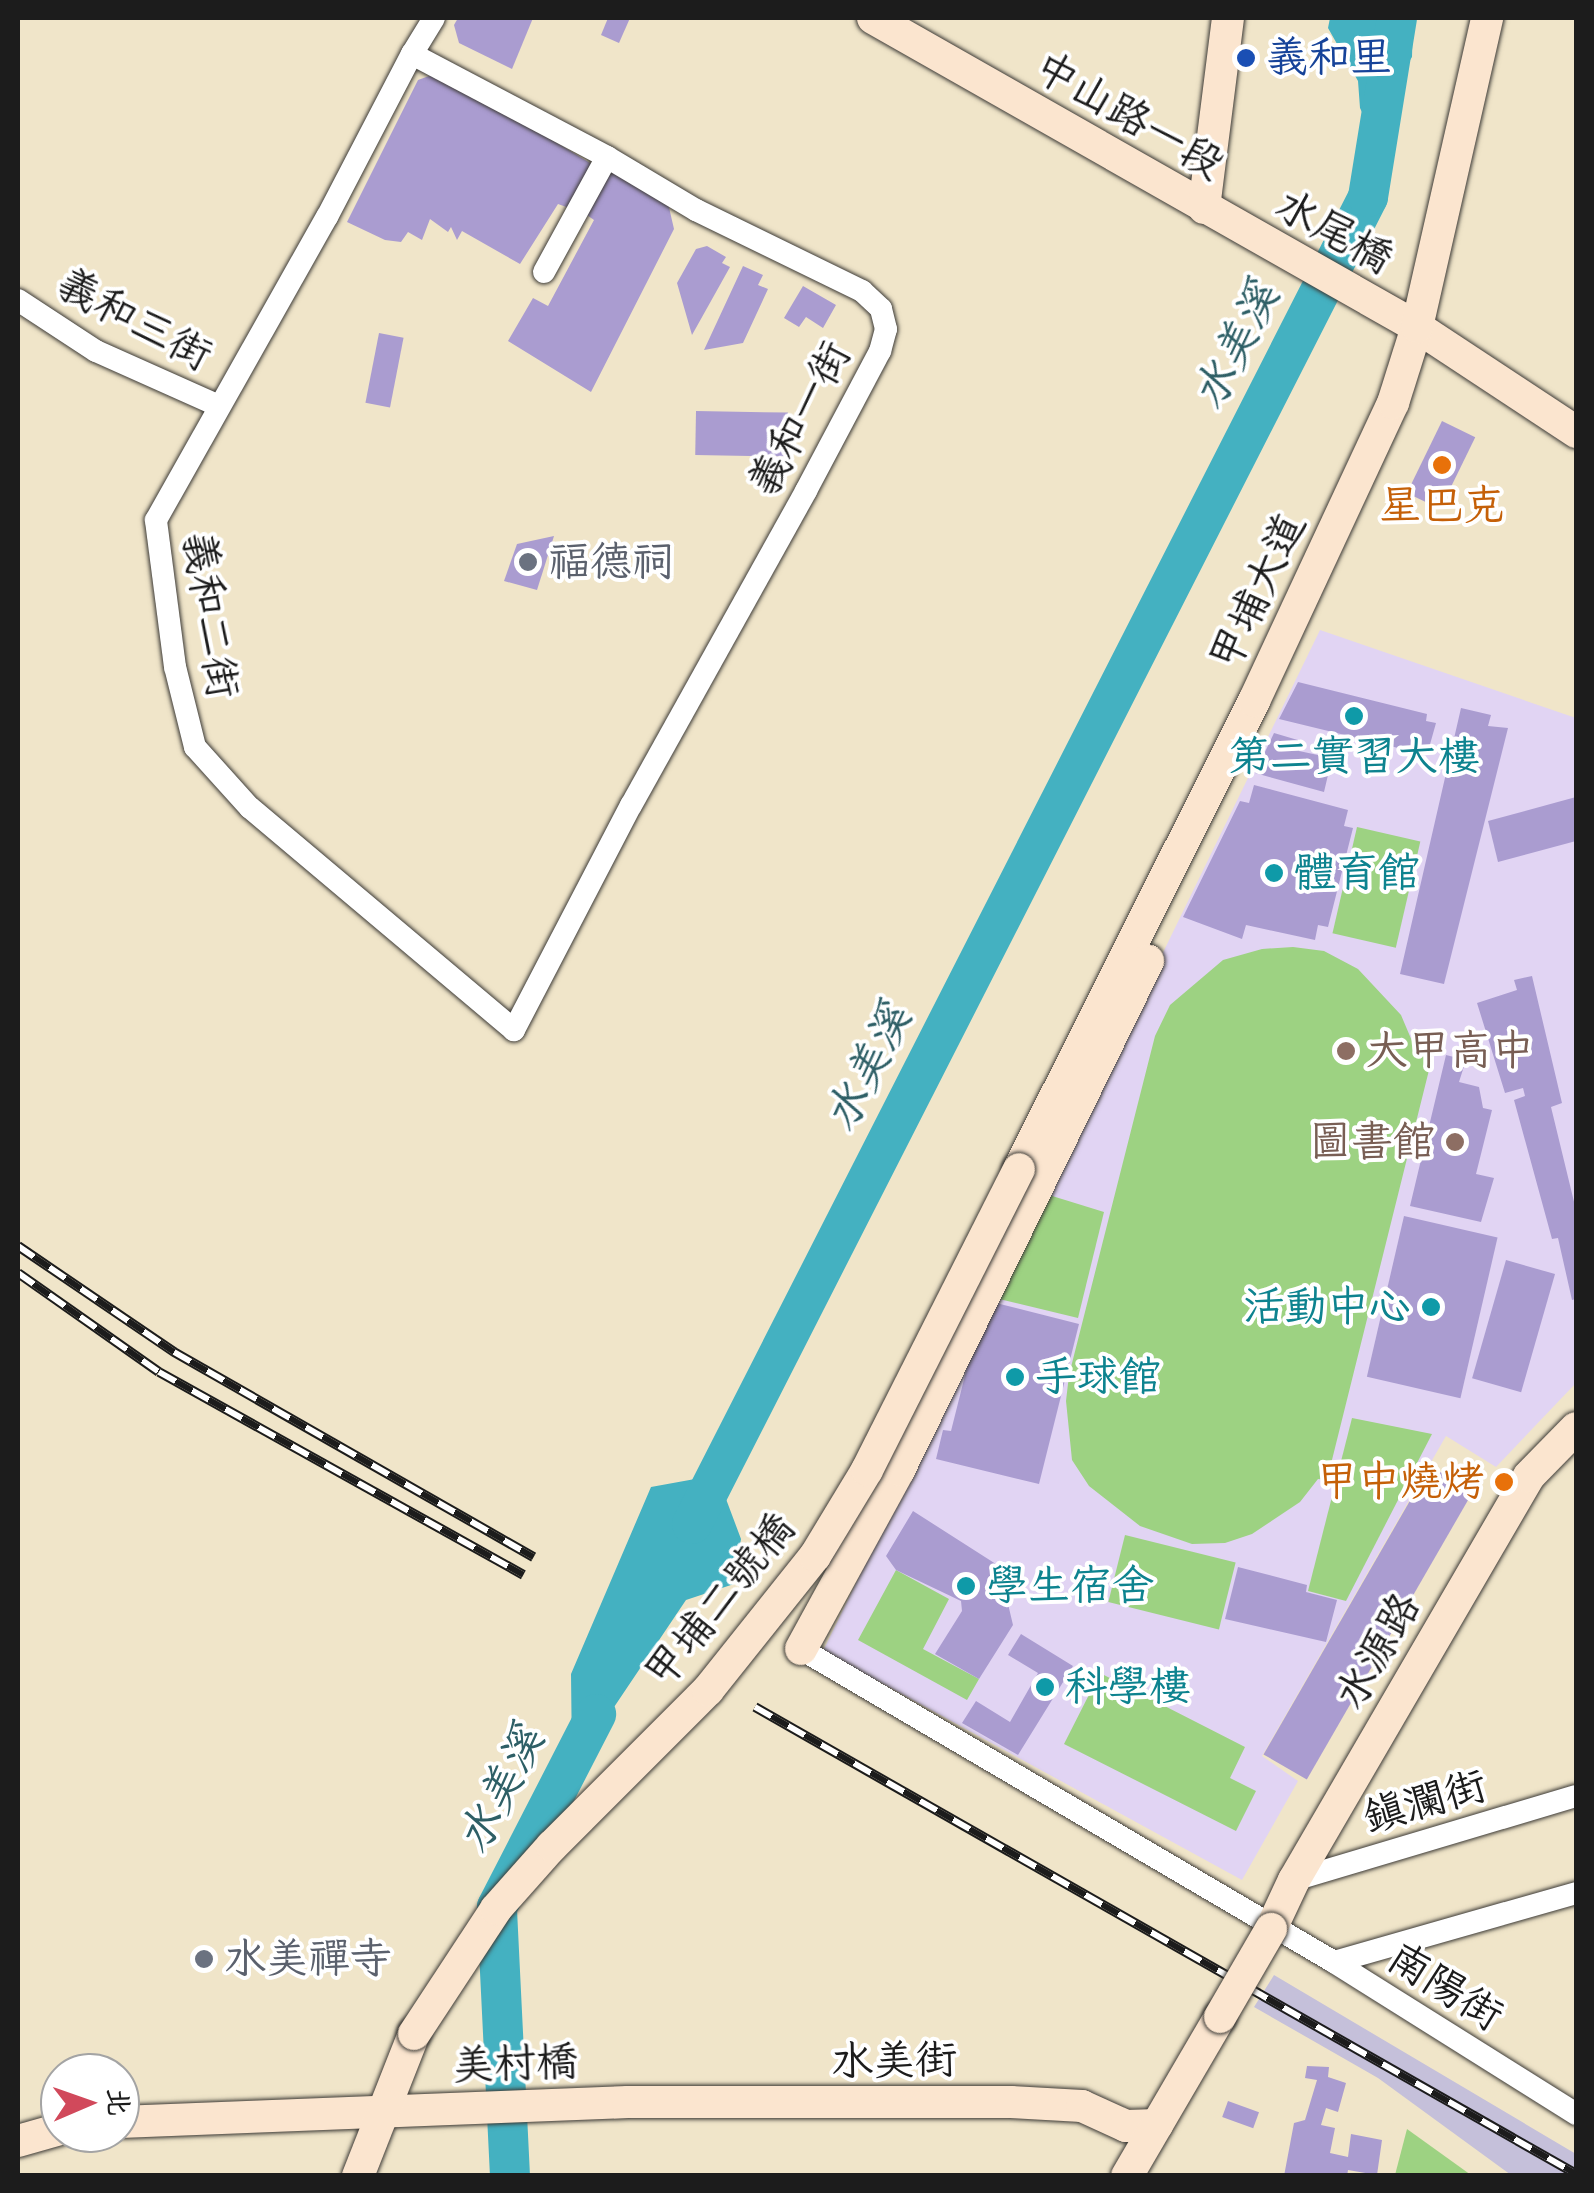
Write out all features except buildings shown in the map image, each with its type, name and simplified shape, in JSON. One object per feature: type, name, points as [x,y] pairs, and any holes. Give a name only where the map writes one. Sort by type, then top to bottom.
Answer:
[{"type":"street","name":"義和二街","points":[[434,18],[156,520],[175,667],[195,748],[250,808],[514,1030]]},
{"type":"street","name":"中山路一段","points":[[874,18],[1239,228]]},
{"type":"street","points":[[1204,208],[1228,18]]},
{"type":"street","name":"甲埔大道","points":[[1019,1170],[1254,701],[1393,403],[1417,327],[1487,18]]},
{"type":"street","name":"義和一街","points":[[412,54],[607,157],[696,210],[862,291],[881,310],[886,329],[880,351],[806,491],[631,805],[514,1030]]},
{"type":"street","points":[[544,272],[607,157]]},
{"type":"street","name":"水尾橋","points":[[1239,228],[1417,327]]},
{"type":"street","name":"義和三街","points":[[18,300],[96,351],[217,404]]},
{"type":"street","points":[[1417,327],[1576,432]]},
{"type":"street","points":[[800,1649],[899,1470],[1243,764],[1254,701]]},
{"type":"street","name":"甲埔二號橋","points":[[392,2111],[414,2034],[496,1910],[552,1846],[708,1690],[816,1556],[867,1470],[1019,1170]]},
{"type":"street","name":"水源路","points":[[1157,2125],[1528,1476],[1576,1428]]},
{"type":"street","name":"南陽街","points":[[800,1649],[1270,1929],[1334,1962],[1576,2114]]},
{"type":"street","name":"鎮瀾街","points":[[1294,1880],[1576,1796]]},
{"type":"street","points":[[1334,1962],[1576,1893]]},
{"type":"street","name":"水美街","points":[[628,2102],[1010,2102],[1082,2106],[1126,2126],[1157,2125]]},
{"type":"street","name":"美村橋","points":[[392,2111],[628,2102]]},
{"type":"street","points":[[140,2121],[392,2111],[358,2176]]},
{"type":"street","points":[[1127,2176],[1157,2125]]},
{"type":"shaded area","name":"大甲高中","points":[[1320,630],[1576,718],[1576,1383],[1496,1467],[1446,1436],[1262,1756],[1298,1781],[1242,1880],[823,1651]]},
{"type":"shaded area","points":[[1274,1975],[1576,2154],[1576,2175],[1511,2175],[1378,2078],[1254,2007]]},
{"type":"green space","points":[[1357,827],[1420,842],[1396,948],[1332,933]]},
{"type":"green space","points":[[1262,949],[1324,951],[1358,969],[1401,1015],[1412,1041],[1435,1046],[1327,1480],[1318,1479],[1300,1502],[1252,1534],[1225,1543],[1192,1544],[1140,1526],[1089,1486],[1072,1460],[1066,1401],[1069,1375],[1155,1036],[1170,1005],[1223,960]]},
{"type":"green space","points":[[1049,1195],[1104,1212],[1078,1318],[999,1299]]},
{"type":"green space","points":[[1352,1418],[1432,1434],[1346,1601],[1308,1591]]},
{"type":"green space","points":[[1125,1535],[1236,1563],[1219,1630],[1108,1602]]},
{"type":"green space","points":[[896,1570],[949,1599],[923,1649],[979,1679],[967,1700],[858,1640]]},
{"type":"green space","points":[[1100,1673],[1245,1747],[1230,1778],[1256,1791],[1236,1831],[1064,1744]]},
{"type":"green space","points":[[1407,2129],[1471,2175],[1395,2175]]},
{"type":"water","points":[[1330,18],[1413,18],[1412,57],[1399,77],[1377,143],[1360,108],[1358,81],[1328,28]]},
{"type":"water","points":[[717,1475],[741,1539],[734,1584],[686,1600],[604,1722],[572,1760],[571,1674],[651,1487]]},
{"type":"waterway","name":"水美溪","points":[[692,1524],[1368,197],[1397,18]]},
{"type":"waterway","name":"水美溪","points":[[510,2176],[497,1907],[596,1714]]},
{"type":"railway","points":[[18,1246],[174,1352],[534,1557]]},
{"type":"railway","points":[[18,1273],[159,1372],[523,1575]]},
{"type":"railway","points":[[755,1707],[1576,2174]]},
{"type":"place","name":"義和里","points":[[1246,58]]},
{"type":"place","name":"星巴克","points":[[1442,465]]},
{"type":"place","name":"福德祠","points":[[528,562]]},
{"type":"place","name":"第二實習大樓","points":[[1354,716]]},
{"type":"place","name":"體育館","points":[[1274,873]]},
{"type":"place","name":"大甲高中","points":[[1346,1051]]},
{"type":"place","name":"圖書館","points":[[1455,1142]]},
{"type":"place","name":"活動中心","points":[[1431,1307]]},
{"type":"place","name":"手球館","points":[[1015,1377]]},
{"type":"place","name":"甲中燒烤","points":[[1504,1482]]},
{"type":"place","name":"學生宿舍","points":[[966,1586]]},
{"type":"place","name":"科學樓","points":[[1045,1687]]},
{"type":"place","name":"水美禪寺","points":[[204,1959]]}]
